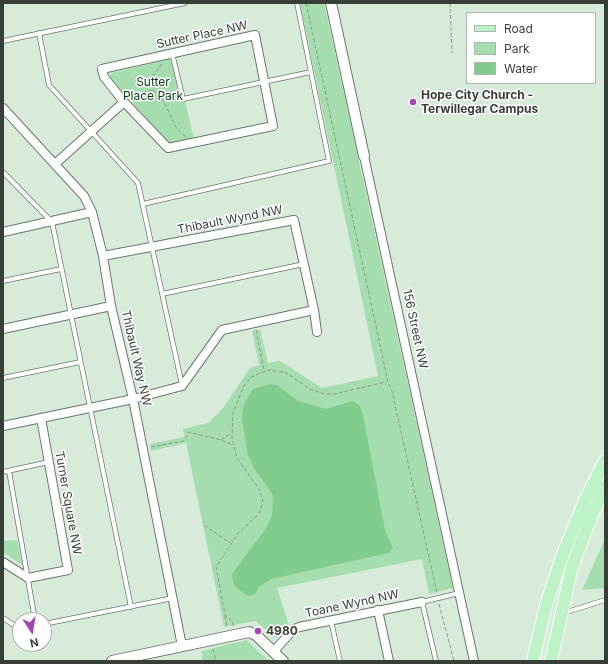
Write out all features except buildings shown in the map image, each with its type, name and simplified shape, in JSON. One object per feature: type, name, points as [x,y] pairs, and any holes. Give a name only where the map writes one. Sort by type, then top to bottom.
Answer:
[{"type":"main road","points":[[533,661],[546,605],[563,554],[586,498],[605,461]]},
{"type":"main road","points":[[551,661],[560,615],[572,567],[590,517],[605,486]]},
{"type":"street","name":"156 Street NW","points":[[332,3],[474,661]]},
{"type":"street","name":"Sutter Place NW","points":[[255,35],[273,126],[168,148],[124,102],[104,77],[102,69],[172,53],[255,35]]},
{"type":"street","points":[[55,164],[124,102]]},
{"type":"street","name":"Thibault Way NW","points":[[3,108],[84,196],[92,212],[103,256],[111,306],[133,399],[182,646]]},
{"type":"street","points":[[3,232],[92,212]]},
{"type":"street","name":"Thibault Wynd NW","points":[[103,256],[294,220],[314,310],[317,332]]},
{"type":"street","points":[[3,329],[111,306]]},
{"type":"street","points":[[3,426],[90,409],[182,386],[222,330],[314,310]]},
{"type":"street","name":"Turner Square NW","points":[[28,578],[68,570],[41,418]]},
{"type":"street","points":[[3,562],[28,578]]},
{"type":"street","name":"Toane Wynd NW","points":[[273,652],[293,630],[331,620],[422,602]]},
{"type":"street","points":[[378,610],[389,661]]},
{"type":"street","points":[[112,661],[249,632],[256,636],[283,661]]},
{"type":"lane","points":[[3,41],[185,3]]},
{"type":"lane","points":[[143,204],[329,161],[297,3]]},
{"type":"lane","points":[[39,33],[49,85],[138,183],[182,386]]},
{"type":"lane","points":[[172,53],[183,99],[265,83],[311,72]]},
{"type":"lane","points":[[3,172],[52,222],[131,607]]},
{"type":"lane","points":[[162,294],[304,264]]},
{"type":"lane","points":[[3,281],[61,269]]},
{"type":"lane","points":[[3,378],[80,362]]},
{"type":"lane","points":[[3,472],[49,462]]},
{"type":"lane","points":[[10,471],[34,612]]},
{"type":"lane","points":[[436,661],[422,602],[459,593]]},
{"type":"lane","points":[[52,622],[173,598]]},
{"type":"lane","points":[[560,615],[605,600]]},
{"type":"lane","points":[[3,618],[12,624]]},
{"type":"lane","points":[[331,620],[340,661]]},
{"type":"path","points":[[306,3],[388,382],[392,391],[438,598],[454,661]]},
{"type":"path","points":[[450,3],[452,53]]},
{"type":"path","points":[[153,90],[155,85],[153,76],[163,64]]},
{"type":"path","points":[[134,100],[143,92],[153,90]]},
{"type":"path","points":[[153,90],[162,98],[177,129],[187,138]]},
{"type":"path","points":[[255,322],[264,370]]},
{"type":"path","points":[[227,628],[215,570],[242,529],[257,518],[263,501],[259,490],[240,464],[233,445],[231,434],[233,412],[244,386],[251,377],[264,370],[285,372],[310,389],[324,394],[334,394],[388,382]]},
{"type":"path","points":[[142,449],[184,441],[189,432],[221,440],[233,445]]},
{"type":"path","points":[[221,440],[231,434]]},
{"type":"path","points":[[204,525],[231,544]]},
{"type":"path","points":[[225,615],[234,626]]},
{"type":"path","points":[[212,649],[216,661]]},
{"type":"green space","points":[[300,3],[324,3],[453,588],[429,594],[422,559],[277,588],[289,625],[276,638],[255,621],[224,627],[186,443],[151,451],[150,444],[184,437],[183,429],[208,423],[223,408],[250,368],[259,365],[252,331],[260,329],[268,363],[280,361],[322,388],[378,376]]},
{"type":"green space","name":"Sutter Place Park","points":[[171,59],[180,102],[185,101],[194,139],[170,144],[111,79],[110,76],[112,73]]},
{"type":"green space","points":[[605,539],[605,588],[582,590]]},
{"type":"green space","points":[[17,540],[22,565],[3,552],[3,541]]},
{"type":"green space","points":[[246,640],[269,661],[202,661],[202,651]]},
{"type":"water","points":[[270,384],[277,385],[298,401],[326,409],[353,401],[359,405],[363,415],[385,530],[393,548],[389,553],[271,579],[259,587],[255,594],[248,596],[233,583],[232,574],[267,527],[272,516],[273,495],[254,468],[248,455],[242,419],[243,406],[253,389]]},
{"type":"place","name":"Hope City Church - Terwillegar Campus","points":[[413,102]]},
{"type":"place","name":"4980","points":[[258,631]]}]
